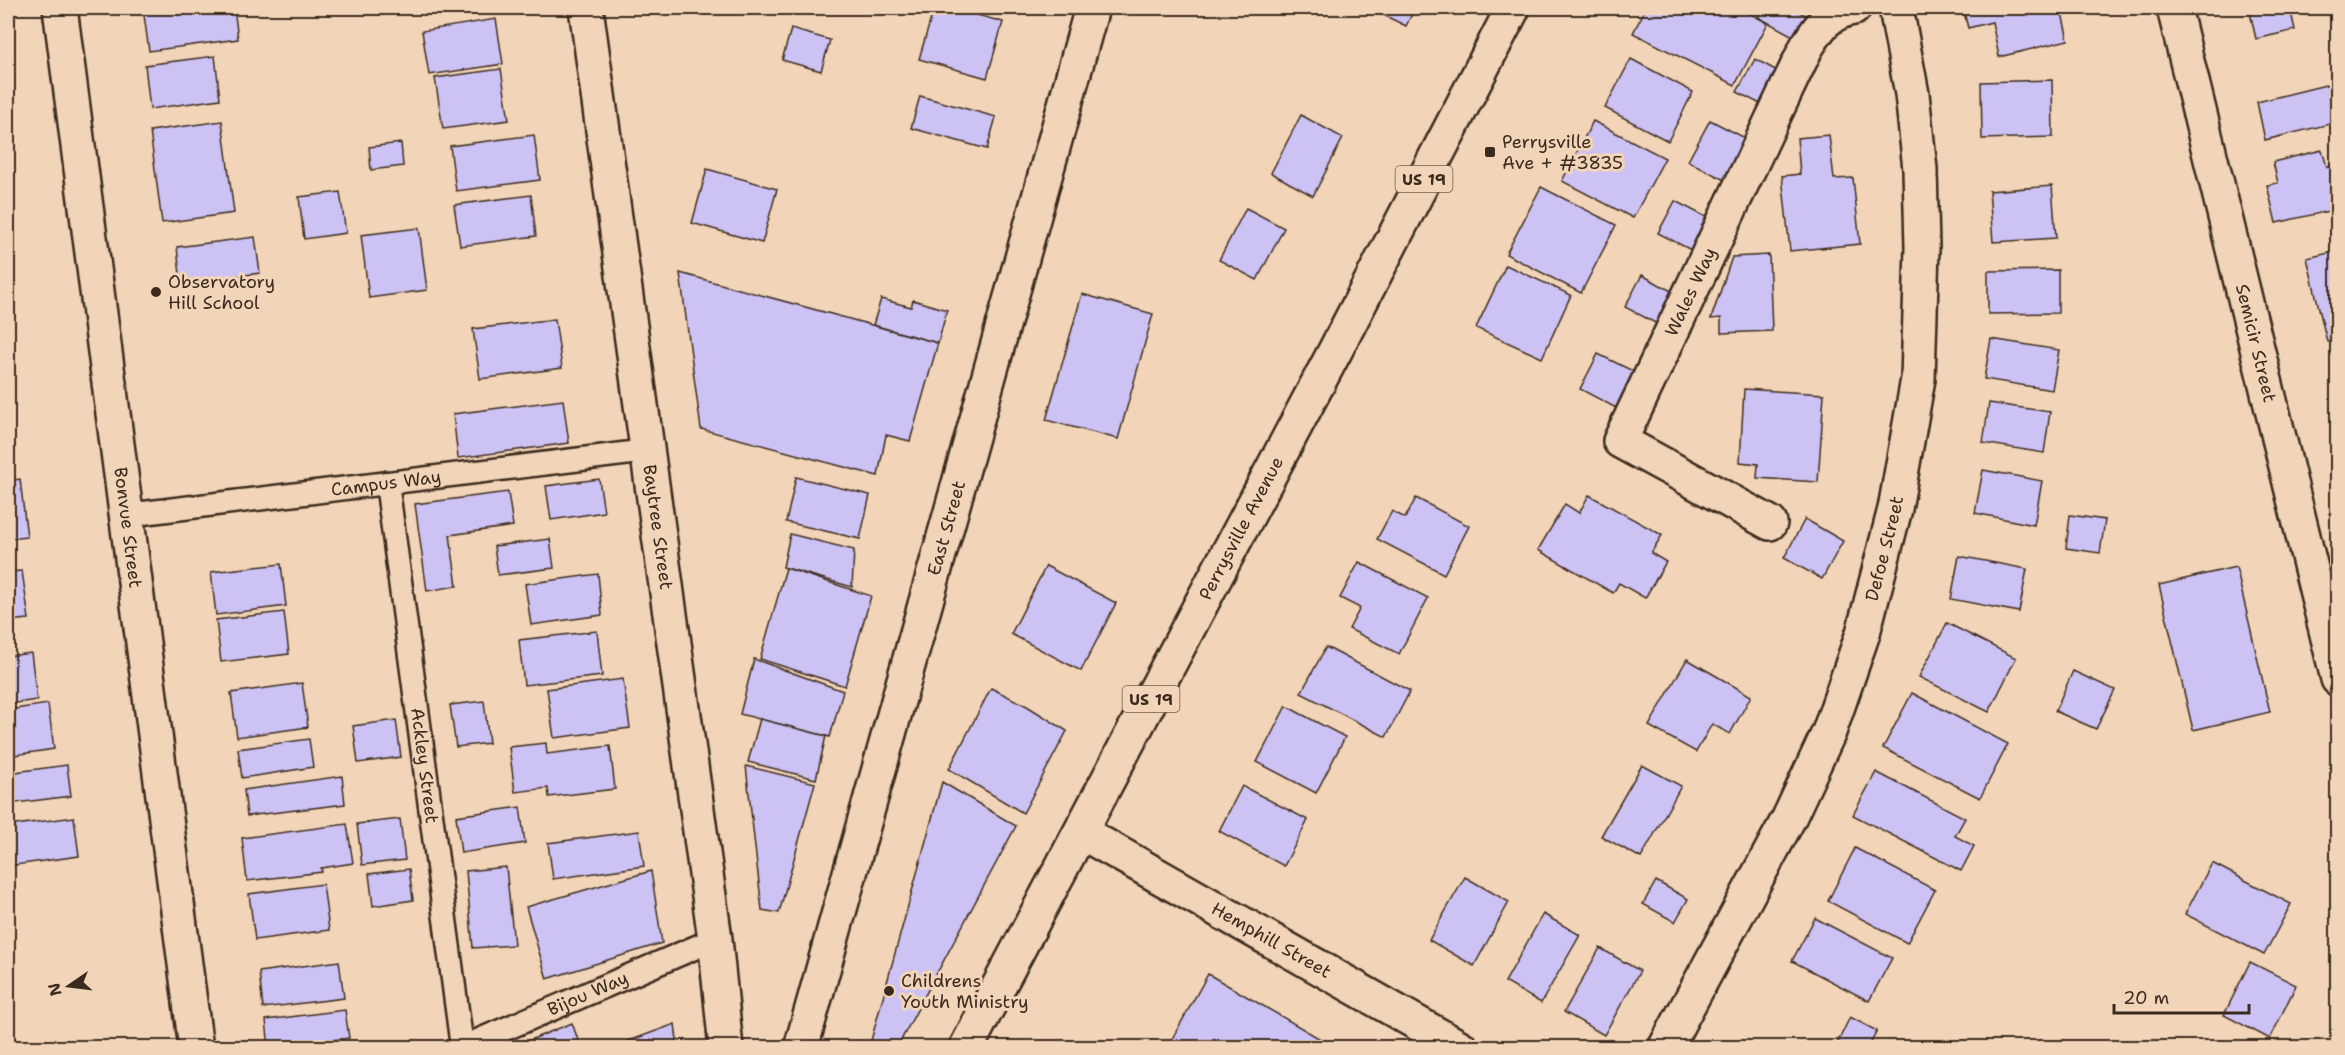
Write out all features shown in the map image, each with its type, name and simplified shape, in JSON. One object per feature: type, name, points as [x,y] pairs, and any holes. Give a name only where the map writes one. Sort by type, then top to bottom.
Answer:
[{"type":"street","name":"Bonvue Street","points":[[60,8],[196,1047]]},
{"type":"street","name":"Baytree Street","points":[[586,8],[715,939],[726,1047]]},
{"type":"street","name":"East Street","points":[[801,1047],[1092,8]]},
{"type":"street","name":"Perrysville Avenue","points":[[966,1047],[1324,372],[1513,8]]},
{"type":"street","name":"Wales Way","points":[[1770,524],[1620,441],[1806,48],[1823,22],[1845,9],[1854,8]]},
{"type":"street","name":"Defoe Street","points":[[1665,1047],[1789,818],[1829,732],[1863,633],[1895,509],[1918,379],[1922,248],[1920,169],[1912,93],[1896,8]]},
{"type":"street","name":"Semicir Street","points":[[2174,8],[2337,679]]},
{"type":"street","name":"Hemphill Street","points":[[1081,832],[1461,1047]]},
{"type":"lane","name":"Campus Way","points":[[127,515],[647,451]]},
{"type":"lane","name":"Ackley Street","points":[[387,483],[461,1047]]},
{"type":"lane","name":"Bijou Way","points":[[461,1047],[715,939]]},
{"type":"building","points":[[143,8],[234,8],[238,39],[149,51]]},
{"type":"building","points":[[934,8],[952,8],[1003,22],[987,78],[919,59]]},
{"type":"building","points":[[1369,8],[1415,8],[1406,26]]},
{"type":"building","points":[[1646,8],[1739,8],[1768,23],[1735,85],[1633,33]]},
{"type":"building","points":[[1763,8],[1791,8],[1806,15],[1795,37],[1758,17]]},
{"type":"building","points":[[1963,8],[2061,8],[2068,40],[1999,57],[1992,22],[1968,28]]},
{"type":"building","points":[[2249,8],[2290,8],[2295,30],[2256,39]]},
{"type":"building","points":[[2293,8],[2326,8],[2295,15]]},
{"type":"building","points":[[496,19],[503,64],[429,75],[422,31]]},
{"type":"building","points":[[791,29],[830,40],[821,71],[782,60]]},
{"type":"building","points":[[215,56],[220,99],[150,109],[145,65]]},
{"type":"building","points":[[1631,59],[1693,92],[1668,141],[1605,108]]},
{"type":"building","points":[[1755,59],[1785,75],[1768,108],[1737,92]]},
{"type":"building","points":[[501,69],[509,120],[443,129],[435,78]]},
{"type":"building","points":[[2052,80],[2053,137],[1982,139],[1981,82]]},
{"type":"building","points":[[2338,82],[2338,122],[2265,140],[2257,102]]},
{"type":"building","points":[[920,96],[996,117],[987,149],[911,128]]},
{"type":"building","points":[[1301,115],[1343,138],[1313,196],[1271,173]]},
{"type":"building","points":[[1710,120],[1753,142],[1732,184],[1688,161]]},
{"type":"building","points":[[222,121],[234,213],[162,223],[150,131]]},
{"type":"building","points":[[1593,121],[1665,158],[1633,218],[1562,181]]},
{"type":"building","points":[[534,135],[540,180],[456,191],[450,146]]},
{"type":"building","points":[[1829,135],[1834,179],[1853,178],[1860,244],[1790,251],[1782,176],[1800,174],[1797,138]]},
{"type":"building","points":[[401,143],[403,166],[371,170],[369,147]]},
{"type":"building","points":[[2322,150],[2327,167],[2333,166],[2338,182],[2338,209],[2276,223],[2267,185],[2278,183],[2273,162]]},
{"type":"building","points":[[707,169],[777,189],[762,243],[692,223]]},
{"type":"building","points":[[2052,186],[2056,238],[1993,242],[1989,191]]},
{"type":"building","points":[[1541,187],[1616,225],[1581,293],[1506,254]]},
{"type":"building","points":[[340,192],[346,233],[304,239],[299,197]]},
{"type":"building","points":[[531,195],[536,236],[460,246],[454,205]]},
{"type":"building","points":[[1675,201],[1710,219],[1693,251],[1658,233]]},
{"type":"building","points":[[1246,208],[1284,228],[1257,280],[1219,260]]},
{"type":"building","points":[[419,228],[427,290],[369,298],[361,235]]},
{"type":"building","points":[[255,237],[260,273],[181,284],[177,247]]},
{"type":"building","points":[[2338,251],[2338,340],[2327,342],[2307,258]]},
{"type":"building","points":[[1769,255],[1772,331],[1721,333],[1721,318],[1711,319],[1732,257]]},
{"type":"building","points":[[1506,265],[1571,295],[1542,358],[1476,328]]},
{"type":"building","points":[[2058,270],[2058,313],[1988,314],[1988,271]]},
{"type":"building","points":[[680,273],[938,343],[910,441],[886,435],[878,476],[701,429]]},
{"type":"building","points":[[1642,275],[1677,294],[1661,326],[1625,307]]},
{"type":"building","points":[[1082,294],[1153,314],[1118,439],[1046,420]]},
{"type":"building","points":[[881,299],[911,307],[913,300],[947,310],[938,343],[873,325]]},
{"type":"building","points":[[555,319],[562,368],[480,379],[473,329]]},
{"type":"building","points":[[1991,339],[2059,350],[2052,390],[1984,379]]},
{"type":"building","points":[[1598,354],[1637,373],[1618,409],[1580,389]]},
{"type":"building","points":[[1744,389],[1824,394],[1818,482],[1757,478],[1758,464],[1740,462]]},
{"type":"building","points":[[563,400],[569,443],[458,458],[453,414]]},
{"type":"building","points":[[1989,403],[2050,412],[2044,453],[1983,443]]},
{"type":"building","points":[[1983,470],[2042,481],[2034,525],[1975,513]]},
{"type":"building","points":[[796,477],[870,495],[860,539],[786,522]]},
{"type":"building","points":[[20,479],[27,537],[8,539],[8,481]]},
{"type":"building","points":[[599,479],[604,512],[551,520],[546,486]]},
{"type":"building","points":[[508,492],[513,526],[450,535],[457,586],[427,591],[415,504]]},
{"type":"building","points":[[1589,495],[1662,535],[1651,553],[1666,562],[1645,598],[1619,583],[1613,593],[1538,550],[1565,504],[1579,513]]},
{"type":"building","points":[[1416,498],[1469,526],[1444,574],[1377,539],[1392,511],[1405,518]]},
{"type":"building","points":[[2070,515],[2105,520],[2100,553],[2066,548]]},
{"type":"building","points":[[1805,519],[1843,541],[1822,579],[1784,558]]},
{"type":"building","points":[[790,534],[854,550],[852,587],[783,567]]},
{"type":"building","points":[[550,539],[554,568],[498,575],[494,546]]},
{"type":"building","points":[[1959,556],[2027,569],[2019,612],[1951,599]]},
{"type":"building","points":[[1359,562],[1428,598],[1399,654],[1349,629],[1360,608],[1340,598]]},
{"type":"building","points":[[281,564],[286,606],[216,615],[211,572]]},
{"type":"building","points":[[1046,566],[1116,603],[1081,671],[1011,634]]},
{"type":"building","points":[[2236,567],[2270,712],[2193,730],[2159,585]]},
{"type":"building","points":[[786,568],[871,596],[845,686],[760,659]]},
{"type":"building","points":[[22,571],[29,619],[8,621],[8,572]]},
{"type":"building","points":[[598,574],[602,615],[531,625],[525,584]]},
{"type":"building","points":[[284,612],[289,654],[221,662],[216,620]]},
{"type":"building","points":[[1947,623],[2016,658],[1989,712],[1919,677]]},
{"type":"building","points":[[597,631],[602,676],[524,685],[519,640]]},
{"type":"building","points":[[1326,647],[1410,691],[1386,737],[1301,693]]},
{"type":"building","points":[[31,653],[37,700],[8,704],[8,656]]},
{"type":"building","points":[[754,659],[843,691],[830,737],[740,714]]},
{"type":"building","points":[[1687,659],[1751,696],[1730,734],[1712,724],[1696,752],[1649,726]]},
{"type":"building","points":[[2073,671],[2115,690],[2096,729],[2055,711]]},
{"type":"building","points":[[623,679],[630,728],[554,738],[547,689]]},
{"type":"building","points":[[302,683],[308,727],[237,737],[231,693]]},
{"type":"building","points":[[991,688],[1027,706],[1067,731],[1023,813],[949,769]]},
{"type":"building","points":[[1912,693],[2008,744],[1980,798],[1883,748]]},
{"type":"building","points":[[484,701],[489,743],[456,747],[450,705]]},
{"type":"building","points":[[48,704],[54,749],[8,756],[8,710]]},
{"type":"building","points":[[1286,706],[1345,737],[1316,793],[1257,762]]},
{"type":"building","points":[[760,719],[826,736],[816,779],[748,762]]},
{"type":"building","points":[[396,720],[401,757],[358,763],[353,726]]},
{"type":"building","points":[[309,739],[313,767],[242,778],[238,749]]},
{"type":"building","points":[[546,743],[547,754],[610,746],[615,789],[549,797],[548,788],[515,792],[509,747]]},
{"type":"building","points":[[67,765],[71,796],[8,804],[8,773]]},
{"type":"building","points":[[1642,765],[1681,786],[1641,858],[1601,836]]},
{"type":"building","points":[[746,766],[815,783],[779,913],[762,910]]},
{"type":"building","points":[[1876,772],[1965,818],[1955,836],[1974,846],[1961,871],[1853,815]]},
{"type":"building","points":[[342,776],[345,804],[247,816],[244,790]]},
{"type":"building","points":[[942,782],[1016,826],[900,1042],[896,1048],[869,1048]]},
{"type":"building","points":[[1242,786],[1308,820],[1284,866],[1219,831]]},
{"type":"building","points":[[520,807],[525,843],[461,853],[456,816]]},
{"type":"building","points":[[74,817],[79,856],[8,866],[8,826]]},
{"type":"building","points":[[400,819],[405,860],[362,865],[357,824]]},
{"type":"building","points":[[347,824],[353,863],[321,868],[322,872],[247,881],[242,838]]},
{"type":"building","points":[[639,831],[644,866],[553,879],[548,843]]},
{"type":"building","points":[[1855,848],[1935,890],[1907,943],[1828,901]]},
{"type":"building","points":[[2212,863],[2291,904],[2264,955],[2185,914]]},
{"type":"building","points":[[506,867],[514,945],[473,948],[466,871]]},
{"type":"building","points":[[409,869],[413,900],[373,906],[369,874]]},
{"type":"building","points":[[651,871],[662,943],[547,979],[526,907]]},
{"type":"building","points":[[1465,877],[1509,902],[1474,966],[1429,940]]},
{"type":"building","points":[[1656,881],[1688,899],[1675,922],[1643,904]]},
{"type":"building","points":[[323,884],[329,930],[255,940],[249,894]]},
{"type":"building","points":[[1543,914],[1580,935],[1541,1003],[1505,982]]},
{"type":"building","points":[[1815,918],[1892,958],[1869,1001],[1792,961]]},
{"type":"building","points":[[1600,948],[1640,971],[1604,1035],[1564,1012]]},
{"type":"building","points":[[339,961],[344,998],[263,1008],[259,972]]},
{"type":"building","points":[[2250,962],[2296,985],[2270,1039],[2224,1015]]},
{"type":"building","points":[[1208,974],[1336,1048],[1167,1048]]},
{"type":"building","points":[[345,1010],[349,1038],[269,1048],[266,1020]]},
{"type":"building","points":[[1850,1017],[1877,1031],[1868,1048],[1835,1048]]},
{"type":"building","points":[[572,1023],[581,1048],[527,1048],[525,1042]]},
{"type":"building","points":[[675,1024],[678,1048],[610,1048]]},
{"type":"place","name":"Perrysville Ave + #3835","points":[[1490,152]]},
{"type":"place","name":"Observatory Hill School","points":[[156,292]]},
{"type":"place","name":"Childrens Youth Ministry","points":[[889,991]]}]
